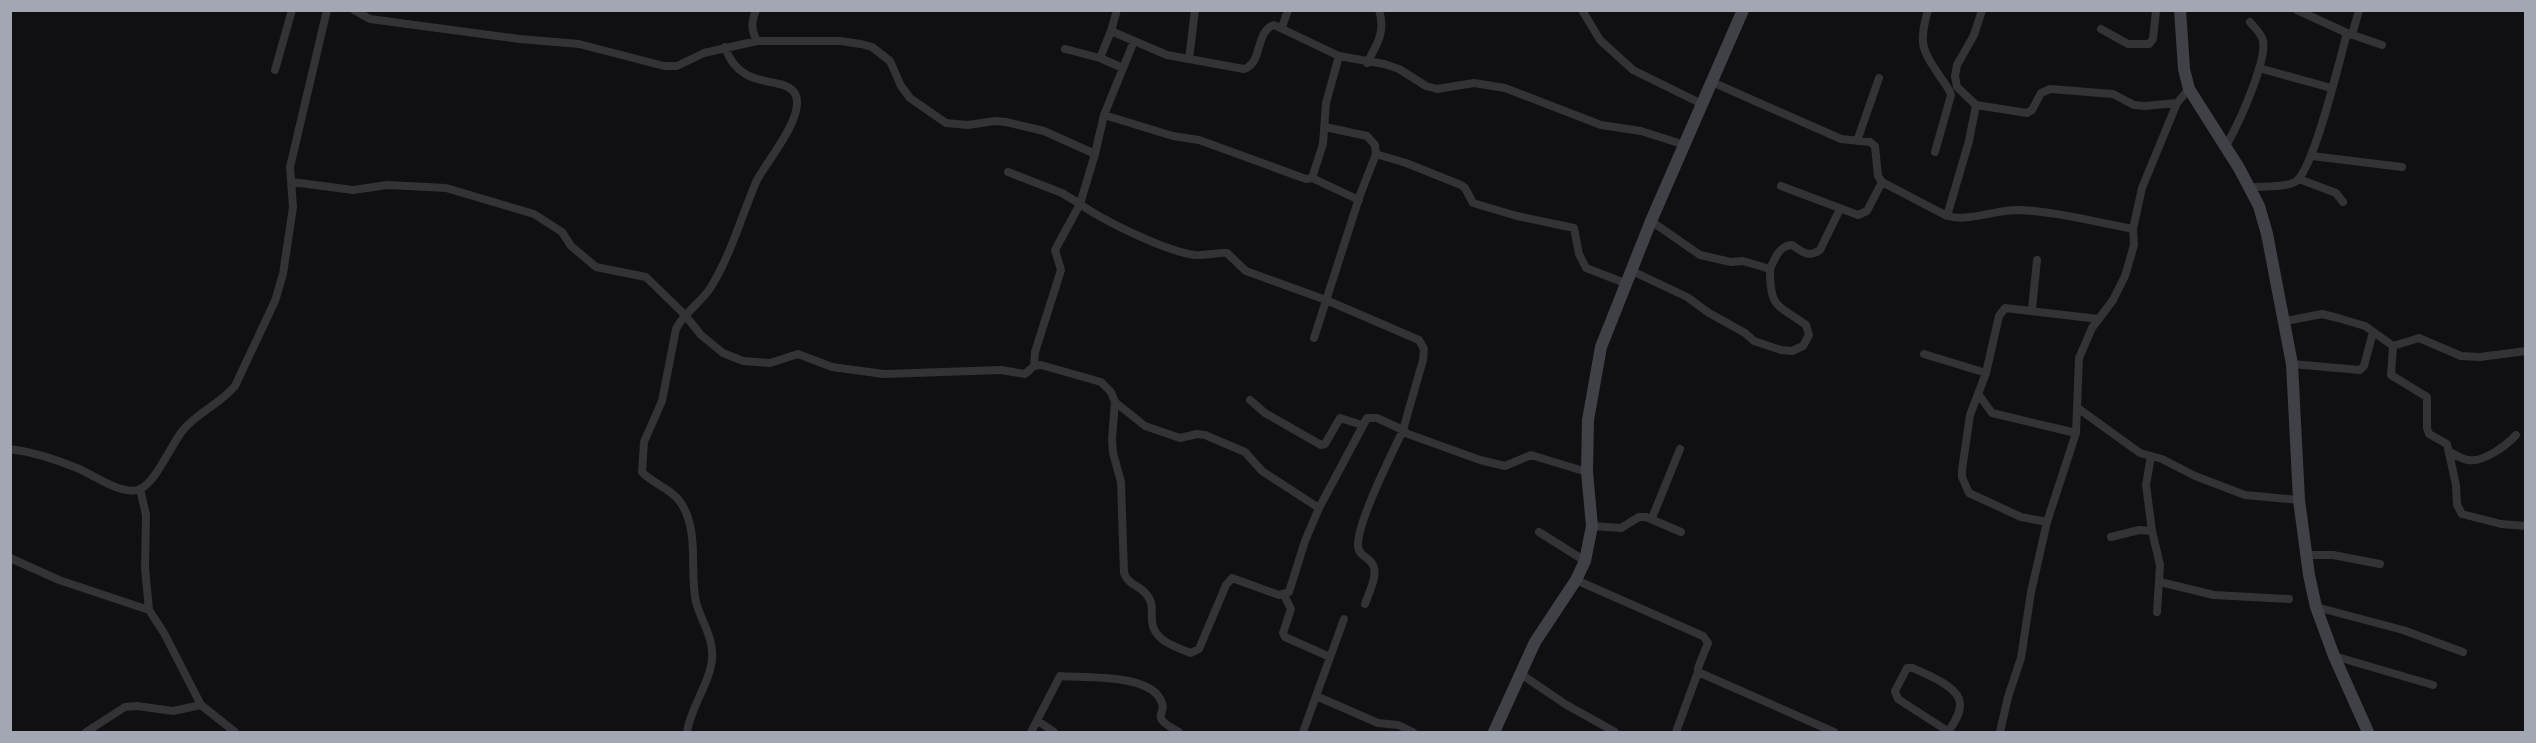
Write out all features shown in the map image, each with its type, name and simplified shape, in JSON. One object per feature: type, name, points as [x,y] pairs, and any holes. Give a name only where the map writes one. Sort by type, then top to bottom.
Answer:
[{"type":"street","points":[[275,70],[292,10]]},
{"type":"street","points":[[10,449],[35,453],[79,468],[115,487],[132,491],[140,489],[149,482],[182,431],[192,420],[227,396],[235,386],[275,301],[283,274],[293,207],[292,156],[327,10]]},
{"type":"street","points":[[354,10],[370,19],[520,39],[579,44],[664,66],[677,66],[704,53],[757,41],[840,40],[872,47],[890,61],[901,86],[910,98],[946,123],[968,125],[994,121],[1006,122],[1044,131],[1095,154]]},
{"type":"street","points":[[756,10],[751,21],[752,31],[757,41]]},
{"type":"street","points":[[1100,58],[1117,10]]},
{"type":"street","points":[[1189,59],[1195,10]]},
{"type":"street","points":[[1282,27],[1288,10]]},
{"type":"street","points":[[1367,63],[1380,39],[1383,28],[1379,10]]},
{"type":"street","points":[[1582,10],[1600,40],[1633,70],[1702,104]]},
{"type":"street","points":[[1494,732],[1535,642],[1576,580],[1585,561],[1592,526],[1587,472],[1588,420],[1601,347],[1651,221],[1743,10]]},
{"type":"street","points":[[1928,10],[1921,32],[1922,42],[1925,53],[1948,88],[1950,95],[1935,152]]},
{"type":"street","points":[[1982,10],[1974,35],[1957,65],[1954,76],[1957,87],[1976,105],[2027,113],[2032,110],[2041,93],[2050,89],[2113,94],[2134,105],[2177,103]]},
{"type":"street","points":[[2101,29],[2128,44],[2149,44],[2153,39],[2156,10]]},
{"type":"street","points":[[2180,10],[2184,69],[2188,89],[2249,187],[2259,206],[2267,234],[2292,364],[2299,500],[2316,608],[2334,656],[2368,732]]},
{"type":"street","points":[[2297,10],[2349,34],[2382,45]]},
{"type":"street","points":[[2249,187],[2294,183],[2299,179],[2312,156],[2331,88],[2359,10]]},
{"type":"street","points":[[2225,147],[2241,122],[2259,68],[2263,40],[2250,22]]},
{"type":"street","points":[[1111,31],[1167,55],[1244,69],[1249,68],[1264,32],[1269,27],[1282,27],[1339,56],[1391,66],[1426,86],[1437,89],[1474,83],[1505,88],[1601,124],[1641,131],[1684,145]]},
{"type":"street","points":[[1035,366],[1035,352],[1060,270],[1055,250],[1080,204],[1104,115],[1134,41]]},
{"type":"street","points":[[687,732],[694,705],[709,671],[712,648],[693,588],[694,562],[687,517],[680,502],[649,480],[642,472],[641,459],[644,442],[662,401],[675,329],[709,290],[730,255],[756,181],[783,141],[796,110],[795,93],[790,88],[758,81],[731,63],[725,48]]},
{"type":"street","points":[[1065,49],[1100,58],[1123,68]]},
{"type":"street","points":[[1312,178],[1323,144],[1326,103],[1339,56]]},
{"type":"street","points":[[2259,68],[2331,88]]},
{"type":"street","points":[[1857,141],[1879,78]]},
{"type":"street","points":[[1712,82],[1833,135],[1870,142],[1875,146],[1878,176],[1882,182],[1947,216],[1958,218],[1998,210],[2026,210],[2133,229]]},
{"type":"street","points":[[2000,732],[2008,697],[2021,658],[2031,592],[2047,522],[2076,433],[2079,409],[2079,358],[2083,345],[2113,300],[2125,276],[2134,245],[2133,229],[2142,188],[2177,103],[2188,89]]},
{"type":"street","points":[[1947,216],[1969,141],[1976,105]]},
{"type":"street","points":[[1104,115],[1173,136],[1199,140],[1306,179],[1312,178],[1359,200]]},
{"type":"street","points":[[1314,338],[1376,154],[1375,145],[1367,136],[1325,128]]},
{"type":"street","points":[[1376,154],[1406,163],[1461,185],[1473,203],[1517,216],[1574,228],[1579,254],[1586,268],[1625,283]]},
{"type":"street","points":[[2312,156],[2402,167]]},
{"type":"street","points":[[1008,171],[1062,193],[1091,213],[1170,249],[1197,255],[1227,253],[1246,271],[1326,300],[1419,340],[1424,349],[1421,371],[1402,430],[1361,528],[1359,552],[1371,562],[1375,575],[1365,604]]},
{"type":"street","points":[[2299,179],[2336,193],[2343,202]]},
{"type":"street","points":[[292,182],[353,190],[388,185],[446,188],[524,211],[551,223],[577,252],[596,267],[646,277],[685,315],[701,335],[723,353],[743,361],[770,363],[798,354],[832,367],[902,375],[1002,370],[1025,374],[1035,366],[1047,366],[1101,382],[1111,392],[1115,402],[1112,440],[1121,482],[1124,573],[1128,582],[1148,596],[1153,607],[1152,622],[1156,634],[1166,642],[1196,652],[1226,585],[1232,578],[1284,595],[1291,609],[1284,633],[1285,637],[1330,657]]},
{"type":"street","points":[[1781,186],[1853,214],[1863,214],[1867,211],[1882,182]]},
{"type":"street","points":[[1632,271],[1687,297],[1754,341],[1781,350],[1797,350],[1803,346],[1809,335],[1806,325],[1776,305],[1770,284],[1770,269],[1780,251],[1786,246],[1792,245],[1803,253],[1811,254],[1820,250],[1840,209]]},
{"type":"street","points":[[1651,221],[1700,255],[1731,262],[1743,261],[1770,269]]},
{"type":"street","points":[[2032,309],[2037,260]]},
{"type":"street","points":[[2047,522],[2021,517],[1969,493],[1962,477],[1970,415],[1979,395],[2002,311],[2005,308],[2032,309],[2099,319]]},
{"type":"street","points":[[2285,321],[2322,314],[2365,326],[2393,346]]},
{"type":"street","points":[[2292,364],[2360,370],[2364,366],[2373,332]]},
{"type":"street","points":[[2393,346],[2420,338],[2462,356],[2480,357],[2526,351]]},
{"type":"street","points":[[2393,346],[2391,375],[2427,398],[2427,428],[2435,439],[2447,444],[2456,485],[2457,505],[2462,514],[2501,524],[2526,526]]},
{"type":"street","points":[[1924,354],[1986,373]]},
{"type":"street","points":[[1979,395],[1992,412],[2076,433]]},
{"type":"street","points":[[1250,400],[1265,413],[1321,445],[1325,444],[1340,418],[1362,425]]},
{"type":"street","points":[[1115,402],[1145,426],[1168,435],[1180,438],[1197,434],[1245,452],[1262,471],[1319,508]]},
{"type":"street","points":[[2079,409],[2140,453],[2162,459],[2195,476],[2245,495],[2299,500]]},
{"type":"street","points":[[1284,595],[1288,592],[1319,508],[1367,418],[1372,417],[1415,437],[1480,460],[1505,466],[1531,455],[1587,472]]},
{"type":"street","points":[[2450,452],[2468,460],[2475,460],[2496,452],[2516,435]]},
{"type":"street","points":[[1652,518],[1680,449]]},
{"type":"street","points":[[2151,456],[2146,484],[2152,531],[2160,566],[2157,612]]},
{"type":"street","points":[[140,489],[146,515],[149,610],[164,633],[201,705],[235,732]]},
{"type":"street","points":[[1592,526],[1621,528],[1639,517],[1652,518],[1681,532]]},
{"type":"street","points":[[2111,537],[2139,530],[2152,531]]},
{"type":"street","points":[[1539,532],[1585,561]]},
{"type":"street","points":[[2306,555],[2333,555],[2380,564]]},
{"type":"street","points":[[10,558],[59,580],[149,610]]},
{"type":"street","points":[[1576,580],[1703,636],[1708,642],[1676,732]]},
{"type":"street","points":[[2160,582],[2214,595],[2289,599]]},
{"type":"street","points":[[2316,608],[2403,630],[2463,652]]},
{"type":"street","points":[[1303,732],[1344,619]]},
{"type":"street","points":[[2334,656],[2433,685]]},
{"type":"street","points":[[1908,668],[1913,668],[1956,694],[1960,704],[1958,715],[1949,732],[1898,699],[1895,691],[1908,668]]},
{"type":"street","points":[[1698,672],[1834,732]]},
{"type":"street","points":[[1521,674],[1566,704],[1615,732]]},
{"type":"street","points":[[1031,732],[1060,676],[1102,677],[1142,686],[1158,696],[1162,707],[1160,718],[1162,723],[1179,732]]},
{"type":"street","points":[[1316,696],[1378,723],[1398,725],[1413,732]]},
{"type":"street","points":[[86,732],[125,707],[173,711],[201,705]]},
{"type":"street","points":[[1038,720],[1054,732]]}]
